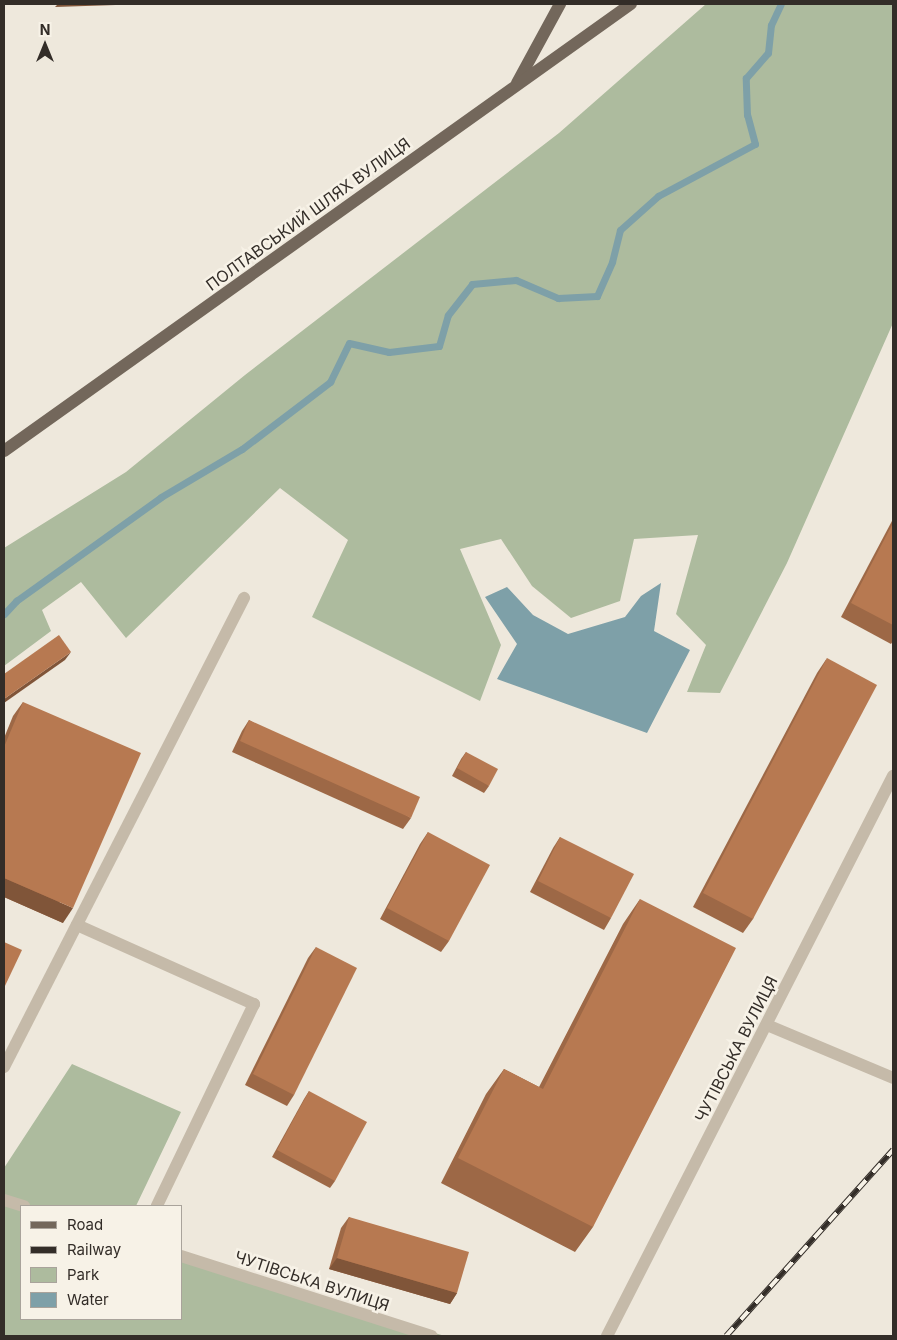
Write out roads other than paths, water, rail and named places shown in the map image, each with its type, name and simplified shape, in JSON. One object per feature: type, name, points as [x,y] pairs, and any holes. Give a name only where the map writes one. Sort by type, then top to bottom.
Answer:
[{"type":"main road","points":[[516,86],[560,4]]},
{"type":"main road","name":"ПОЛТАВСЬКИЙ ШЛЯХ ВУЛИЦЯ","points":[[4,451],[631,4]]},
{"type":"street","points":[[4,1068],[244,598]]},
{"type":"street","name":"ЧУТІВСЬКА ВУЛИЦЯ","points":[[607,1336],[893,776]]},
{"type":"street","points":[[77,925],[254,1004],[157,1205]]},
{"type":"street","points":[[766,1025],[893,1078]]},
{"type":"street","points":[[4,1200],[21,1205]]},
{"type":"street","name":"ЧУТІВСЬКА ВУЛИЦЯ","points":[[182,1256],[432,1336]]},
{"type":"water","points":[[661,583],[654,631],[690,650],[647,733],[497,679],[517,644],[485,597],[507,587],[533,615],[568,634],[625,617],[641,596]]},
{"type":"waterway","points":[[4,614],[16,601],[161,497],[242,449],[330,382],[349,343],[389,352],[439,346],[448,315],[472,284],[516,280],[558,298],[597,296],[612,262],[620,230],[658,196],[755,144],[747,115],[746,78],[768,53],[771,25],[781,4]]},
{"type":"railway","points":[[726,1336],[893,1150]]}]
